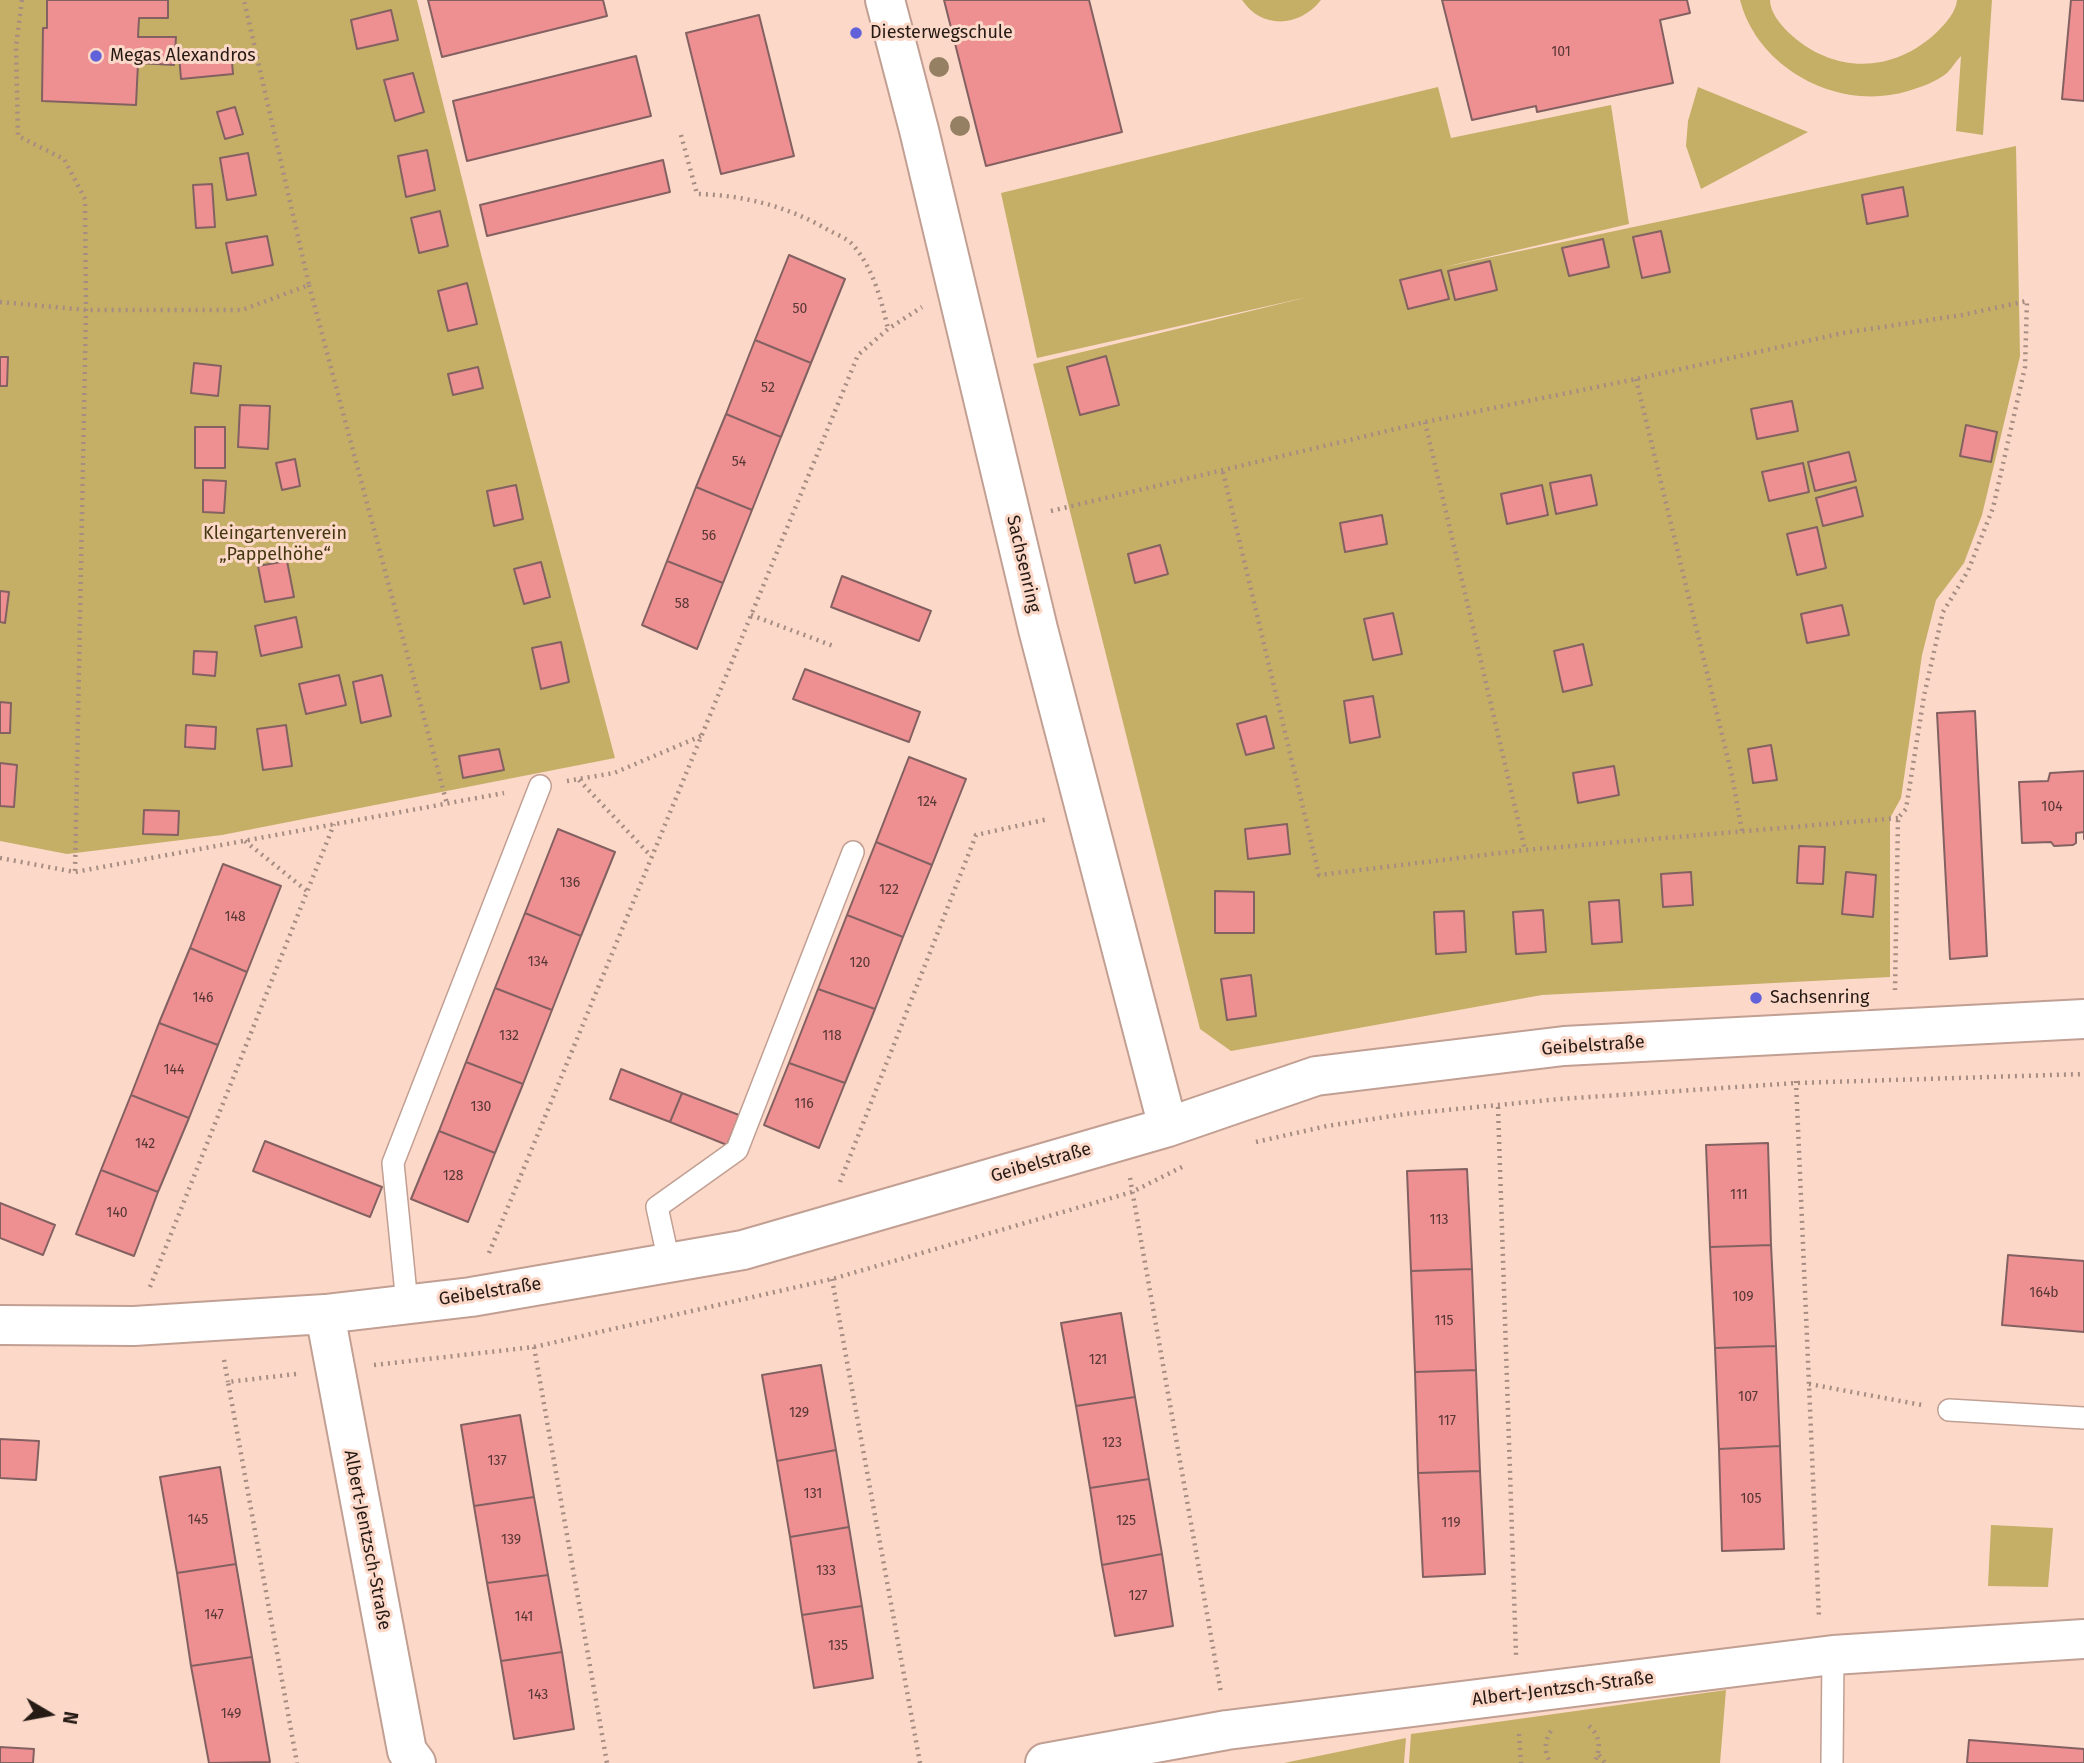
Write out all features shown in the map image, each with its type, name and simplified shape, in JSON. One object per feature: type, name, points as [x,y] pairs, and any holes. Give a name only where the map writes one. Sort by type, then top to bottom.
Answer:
[{"type":"street","name":"Sachsenring","points":[[886,0],[1038,629],[1168,1126]]},
{"type":"street","name":"Geibelstraße","points":[[0,1325],[134,1326],[325,1314],[471,1297],[743,1250],[1168,1126],[1316,1076],[1564,1046],[2084,1019]]},
{"type":"street","name":"Albert-Jentzsch-Straße","points":[[325,1314],[407,1751],[416,1763]]},
{"type":"street","name":"Albert-Jentzsch-Straße","points":[[1045,1763],[1227,1730],[1827,1656],[2084,1639]]},
{"type":"lane","points":[[407,1304],[393,1163],[540,786]]},
{"type":"lane","points":[[669,1262],[657,1207],[737,1150],[853,852]]},
{"type":"lane","points":[[1949,1410],[2084,1418]]},
{"type":"lane","points":[[1827,1656],[1832,1763]]},
{"type":"path","points":[[22,0],[16,46],[18,136],[64,159],[86,199],[75,872]]},
{"type":"path","points":[[244,0],[309,285],[447,804]]},
{"type":"path","points":[[681,135],[697,194],[727,194],[780,207],[852,243],[879,292],[888,329]]},
{"type":"path","points":[[0,302],[86,310],[242,310],[309,285]]},
{"type":"path","points":[[471,1297],[858,355],[888,329],[956,286]]},
{"type":"path","points":[[1012,518],[1064,509],[1425,422],[1843,333],[1962,315],[2027,301],[2025,368],[1993,508],[1968,572],[1943,612],[1924,696],[1906,808],[1898,818],[1894,1030]]},
{"type":"path","points":[[1636,379],[1732,776],[1742,831]]},
{"type":"path","points":[[1425,422],[1525,850]]},
{"type":"path","points":[[1223,472],[1319,875],[1525,850],[1898,818]]},
{"type":"path","points":[[751,614],[836,647]]},
{"type":"path","points":[[0,858],[75,872],[614,773],[702,735]]},
{"type":"path","points":[[578,779],[651,856]]},
{"type":"path","points":[[823,1226],[976,835],[1087,810]]},
{"type":"path","points":[[134,1326],[334,824]]},
{"type":"path","points":[[245,841],[307,891]]},
{"type":"path","points":[[1252,1143],[1327,1126],[1405,1114],[1560,1099],[1796,1083],[2084,1074]]},
{"type":"path","points":[[1796,1083],[1809,1384],[1827,1656]]},
{"type":"path","points":[[1498,1107],[1517,1694]]},
{"type":"path","points":[[1125,1139],[1132,1192],[1227,1730]]},
{"type":"path","points":[[297,1763],[228,1382],[534,1347],[832,1279],[1132,1192],[1191,1163]]},
{"type":"path","points":[[832,1279],[920,1763]]},
{"type":"path","points":[[534,1347],[607,1763]]},
{"type":"path","points":[[1809,1384],[1949,1410]]},
{"type":"path","points":[[1587,1724],[1598,1737],[1599,1755],[1605,1763]]},
{"type":"path","points":[[1548,1762],[1546,1742],[1555,1727]]},
{"type":"path","points":[[1594,1763],[1599,1755]]},
{"type":"green space","name":"Kleingartenverein „Pappelhöhe“","points":[[0,0],[417,0],[482,258],[615,758],[222,835],[67,854],[0,841]]},
{"type":"green space","points":[[1242,0],[1321,0],[1303,16],[1281,21],[1260,16],[1250,10]]},
{"type":"green space","points":[[1740,0],[1770,0],[1779,22],[1806,46],[1824,56],[1863,64],[1883,62],[1921,45],[1947,21],[1957,0],[1992,0],[1983,135],[1956,131],[1961,56],[1943,76],[1908,91],[1882,96],[1830,90],[1805,80],[1783,65],[1764,47],[1750,25]]},
{"type":"green space","points":[[1438,87],[1451,138],[1611,105],[1629,224],[1440,268],[2016,146],[2020,356],[1982,515],[1964,563],[1936,600],[1922,655],[1901,798],[1890,818],[1890,977],[1542,995],[1231,1051],[1200,1029],[1033,364],[1308,297],[1037,358],[1001,193]]},
{"type":"green space","points":[[1698,87],[1808,132],[1701,189],[1686,146],[1688,121]]},
{"type":"green space","points":[[1991,1525],[2053,1528],[2048,1587],[1988,1586]]},
{"type":"green space","points":[[1726,1690],[1720,1763],[1409,1763],[1411,1734]]},
{"type":"green space","points":[[1406,1738],[1404,1763],[1284,1763]]},
{"type":"building","points":[[47,0],[168,0],[168,18],[139,18],[138,37],[176,37],[174,65],[138,63],[136,105],[42,101],[43,28],[47,28]]},
{"type":"building","points":[[428,0],[603,0],[607,16],[442,57]]},
{"type":"building","points":[[944,0],[1089,0],[1122,132],[986,166]]},
{"type":"building","points":[[1442,0],[1687,0],[1690,13],[1660,20],[1673,83],[1537,112],[1536,106],[1472,120]]},
{"type":"building","points":[[2071,0],[2084,0],[2084,101],[2062,99]]},
{"type":"building","points":[[391,10],[398,40],[357,49],[351,20]]},
{"type":"building","points":[[759,15],[794,156],[721,174],[686,33]]},
{"type":"building","points":[[231,50],[233,74],[181,79],[179,55]]},
{"type":"building","points":[[636,56],[651,116],[467,161],[453,101]]},
{"type":"building","points":[[413,73],[424,112],[395,121],[384,80]]},
{"type":"building","points":[[235,107],[243,134],[225,139],[217,112]]},
{"type":"building","points":[[427,150],[435,190],[406,197],[398,156]]},
{"type":"building","points":[[248,153],[256,195],[227,200],[220,158]]},
{"type":"building","points":[[663,160],[670,192],[487,236],[480,205]]},
{"type":"building","points":[[212,184],[215,227],[196,228],[193,185]]},
{"type":"building","points":[[1903,187],[1908,216],[1867,224],[1862,195]]},
{"type":"building","points":[[440,211],[448,246],[419,253],[411,218]]},
{"type":"building","points":[[1661,231],[1670,272],[1642,278],[1633,237]]},
{"type":"building","points":[[267,236],[273,265],[232,273],[226,243]]},
{"type":"building","points":[[1603,239],[1609,267],[1569,276],[1562,248]]},
{"type":"building","points":[[789,255],[845,279],[811,363],[755,340]]},
{"type":"building","points":[[1490,261],[1497,290],[1455,300],[1448,271]]},
{"type":"building","points":[[1441,270],[1449,299],[1408,309],[1400,280]]},
{"type":"building","points":[[467,283],[477,324],[448,331],[438,291]]},
{"type":"building","points":[[755,340],[811,363],[781,437],[726,414]]},
{"type":"building","points":[[1106,356],[1119,405],[1080,415],[1067,367]]},
{"type":"building","points":[[0,357],[8,357],[7,386],[0,386]]},
{"type":"building","points":[[194,363],[221,366],[218,396],[191,393]]},
{"type":"building","points":[[478,367],[483,388],[453,395],[448,374]]},
{"type":"building","points":[[1792,401],[1798,431],[1757,439],[1751,409]]},
{"type":"building","points":[[240,405],[270,406],[268,449],[238,447]]},
{"type":"building","points":[[726,414],[781,437],[752,510],[696,487]]},
{"type":"building","points":[[1966,425],[1997,432],[1991,462],[1960,456]]},
{"type":"building","points":[[195,427],[225,427],[225,468],[195,468]]},
{"type":"building","points":[[1849,452],[1856,481],[1815,491],[1808,462]]},
{"type":"building","points":[[295,459],[300,486],[282,490],[276,463]]},
{"type":"building","points":[[1803,463],[1809,492],[1769,501],[1762,472]]},
{"type":"building","points":[[1591,475],[1597,505],[1556,514],[1550,483]]},
{"type":"building","points":[[203,480],[226,481],[224,513],[203,512]]},
{"type":"building","points":[[516,485],[523,519],[494,526],[487,491]]},
{"type":"building","points":[[1542,485],[1548,515],[1507,524],[1501,494]]},
{"type":"building","points":[[696,487],[752,510],[723,583],[667,561]]},
{"type":"building","points":[[1856,487],[1863,516],[1823,526],[1816,498]]},
{"type":"building","points":[[1382,515],[1387,544],[1345,552],[1340,523]]},
{"type":"building","points":[[1817,527],[1826,568],[1797,575],[1787,534]]},
{"type":"building","points":[[1160,545],[1168,574],[1135,583],[1128,554]]},
{"type":"building","points":[[287,561],[294,597],[265,602],[258,566]]},
{"type":"building","points":[[667,561],[723,583],[697,649],[642,625]]},
{"type":"building","points":[[541,562],[550,597],[524,604],[514,569]]},
{"type":"building","points":[[842,576],[931,611],[919,641],[831,607]]},
{"type":"building","points":[[0,591],[9,592],[5,623],[0,622]]},
{"type":"building","points":[[1842,605],[1849,635],[1807,643],[1801,614]]},
{"type":"building","points":[[1393,613],[1402,654],[1373,660],[1364,619]]},
{"type":"building","points":[[296,617],[302,647],[261,656],[255,626]]},
{"type":"building","points":[[561,642],[569,682],[541,689],[532,648]]},
{"type":"building","points":[[1583,644],[1592,685],[1563,692],[1554,651]]},
{"type":"building","points":[[194,651],[217,652],[215,676],[193,674]]},
{"type":"building","points":[[805,669],[920,712],[909,742],[793,699]]},
{"type":"building","points":[[339,675],[346,705],[306,714],[299,684]]},
{"type":"building","points":[[382,675],[391,716],[361,723],[353,682]]},
{"type":"building","points":[[1373,696],[1380,737],[1350,743],[1344,701]]},
{"type":"building","points":[[0,702],[11,703],[10,733],[0,733]]},
{"type":"building","points":[[1975,711],[1987,956],[1950,959],[1937,713]]},
{"type":"building","points":[[1266,716],[1274,748],[1246,755],[1237,724]]},
{"type":"building","points":[[186,725],[216,727],[215,749],[185,747]]},
{"type":"building","points":[[286,725],[292,766],[263,770],[257,729]]},
{"type":"building","points":[[1771,745],[1777,780],[1753,783],[1748,749]]},
{"type":"building","points":[[499,749],[504,770],[463,778],[459,756]]},
{"type":"building","points":[[909,757],[966,779],[932,865],[876,842]]},
{"type":"building","points":[[0,763],[17,765],[14,807],[0,806]]},
{"type":"building","points":[[1614,766],[1619,795],[1578,803],[1573,773]]},
{"type":"building","points":[[2084,771],[2084,832],[2076,833],[2076,843],[2054,846],[2051,842],[2022,843],[2019,782],[2048,781],[2050,773]]},
{"type":"building","points":[[144,810],[179,811],[178,835],[143,834]]},
{"type":"building","points":[[1287,824],[1290,854],[1248,859],[1245,829]]},
{"type":"building","points":[[558,829],[615,852],[581,936],[525,913]]},
{"type":"building","points":[[876,842],[932,865],[903,937],[847,915]]},
{"type":"building","points":[[1799,846],[1825,847],[1823,884],[1797,883]]},
{"type":"building","points":[[223,864],[281,886],[247,972],[190,948]]},
{"type":"building","points":[[1691,872],[1693,905],[1663,907],[1661,874]]},
{"type":"building","points":[[1846,872],[1876,875],[1873,917],[1842,914]]},
{"type":"building","points":[[1215,891],[1254,892],[1254,933],[1215,933]]},
{"type":"building","points":[[1619,900],[1622,942],[1592,944],[1589,902]]},
{"type":"building","points":[[1543,910],[1546,952],[1516,954],[1513,912]]},
{"type":"building","points":[[1464,911],[1466,952],[1436,954],[1434,912]]},
{"type":"building","points":[[525,913],[581,936],[552,1010],[495,988]]},
{"type":"building","points":[[847,915],[903,937],[875,1009],[818,989]]},
{"type":"building","points":[[190,948],[247,972],[218,1045],[159,1023]]},
{"type":"building","points":[[1251,975],[1256,1016],[1227,1020],[1221,979]]},
{"type":"building","points":[[495,988],[552,1010],[523,1084],[466,1062]]},
{"type":"building","points":[[818,989],[875,1009],[845,1083],[789,1063]]},
{"type":"building","points":[[159,1023],[218,1045],[189,1118],[131,1095]]},
{"type":"building","points":[[466,1062],[523,1084],[495,1153],[439,1131]]},
{"type":"building","points":[[789,1063],[845,1083],[819,1148],[764,1125]]},
{"type":"building","points":[[621,1069],[682,1093],[670,1122],[610,1099]]},
{"type":"building","points":[[682,1093],[739,1115],[727,1145],[670,1122]]},
{"type":"building","points":[[131,1095],[189,1118],[158,1192],[101,1170]]},
{"type":"building","points":[[439,1131],[495,1153],[468,1222],[411,1199]]},
{"type":"building","points":[[265,1141],[382,1187],[370,1217],[253,1171]]},
{"type":"building","points":[[1768,1143],[1771,1245],[1710,1247],[1706,1145]]},
{"type":"building","points":[[1467,1169],[1472,1269],[1411,1271],[1407,1171]]},
{"type":"building","points":[[101,1170],[158,1192],[134,1256],[76,1234]]},
{"type":"building","points":[[0,1203],[55,1225],[43,1255],[0,1238]]},
{"type":"building","points":[[1771,1245],[1776,1346],[1715,1348],[1710,1247]]},
{"type":"building","points":[[2008,1255],[2084,1261],[2084,1332],[2002,1325]]},
{"type":"building","points":[[1472,1269],[1476,1370],[1415,1372],[1411,1271]]},
{"type":"building","points":[[1121,1313],[1135,1397],[1076,1406],[1061,1323]]},
{"type":"building","points":[[1776,1346],[1780,1446],[1719,1449],[1715,1348]]},
{"type":"building","points":[[821,1365],[836,1450],[777,1461],[762,1375]]},
{"type":"building","points":[[1476,1370],[1480,1471],[1418,1473],[1415,1372]]},
{"type":"building","points":[[1135,1397],[1149,1479],[1090,1488],[1076,1406]]},
{"type":"building","points":[[520,1415],[534,1497],[474,1506],[461,1425]]},
{"type":"building","points":[[0,1439],[39,1441],[36,1480],[0,1478]]},
{"type":"building","points":[[1780,1446],[1784,1549],[1722,1551],[1719,1449]]},
{"type":"building","points":[[836,1450],[849,1527],[790,1537],[777,1461]]},
{"type":"building","points":[[220,1467],[236,1564],[177,1573],[160,1477]]},
{"type":"building","points":[[1480,1471],[1485,1574],[1423,1577],[1418,1473]]},
{"type":"building","points":[[1149,1479],[1162,1554],[1102,1565],[1090,1488]]},
{"type":"building","points":[[534,1497],[548,1575],[487,1583],[474,1506]]},
{"type":"building","points":[[849,1527],[862,1606],[802,1615],[790,1537]]},
{"type":"building","points":[[1162,1554],[1173,1626],[1115,1636],[1102,1565]]},
{"type":"building","points":[[236,1564],[252,1657],[191,1666],[177,1573]]},
{"type":"building","points":[[548,1575],[562,1652],[501,1661],[487,1583]]},
{"type":"building","points":[[862,1606],[873,1678],[814,1688],[802,1615]]},
{"type":"building","points":[[562,1652],[574,1729],[514,1739],[501,1661]]},
{"type":"building","points":[[252,1657],[270,1762],[209,1763],[191,1666]]},
{"type":"building","points":[[1969,1740],[2084,1749],[2084,1763],[1967,1763]]},
{"type":"building","points":[[0,1747],[34,1749],[33,1763],[0,1763]]},
{"type":"place","name":"Diesterwegschule","points":[[856,33]]},
{"type":"place","name":"Megas Alexandros","points":[[96,56]]},
{"type":"place","name":"Sachsenring","points":[[1756,998]]}]
